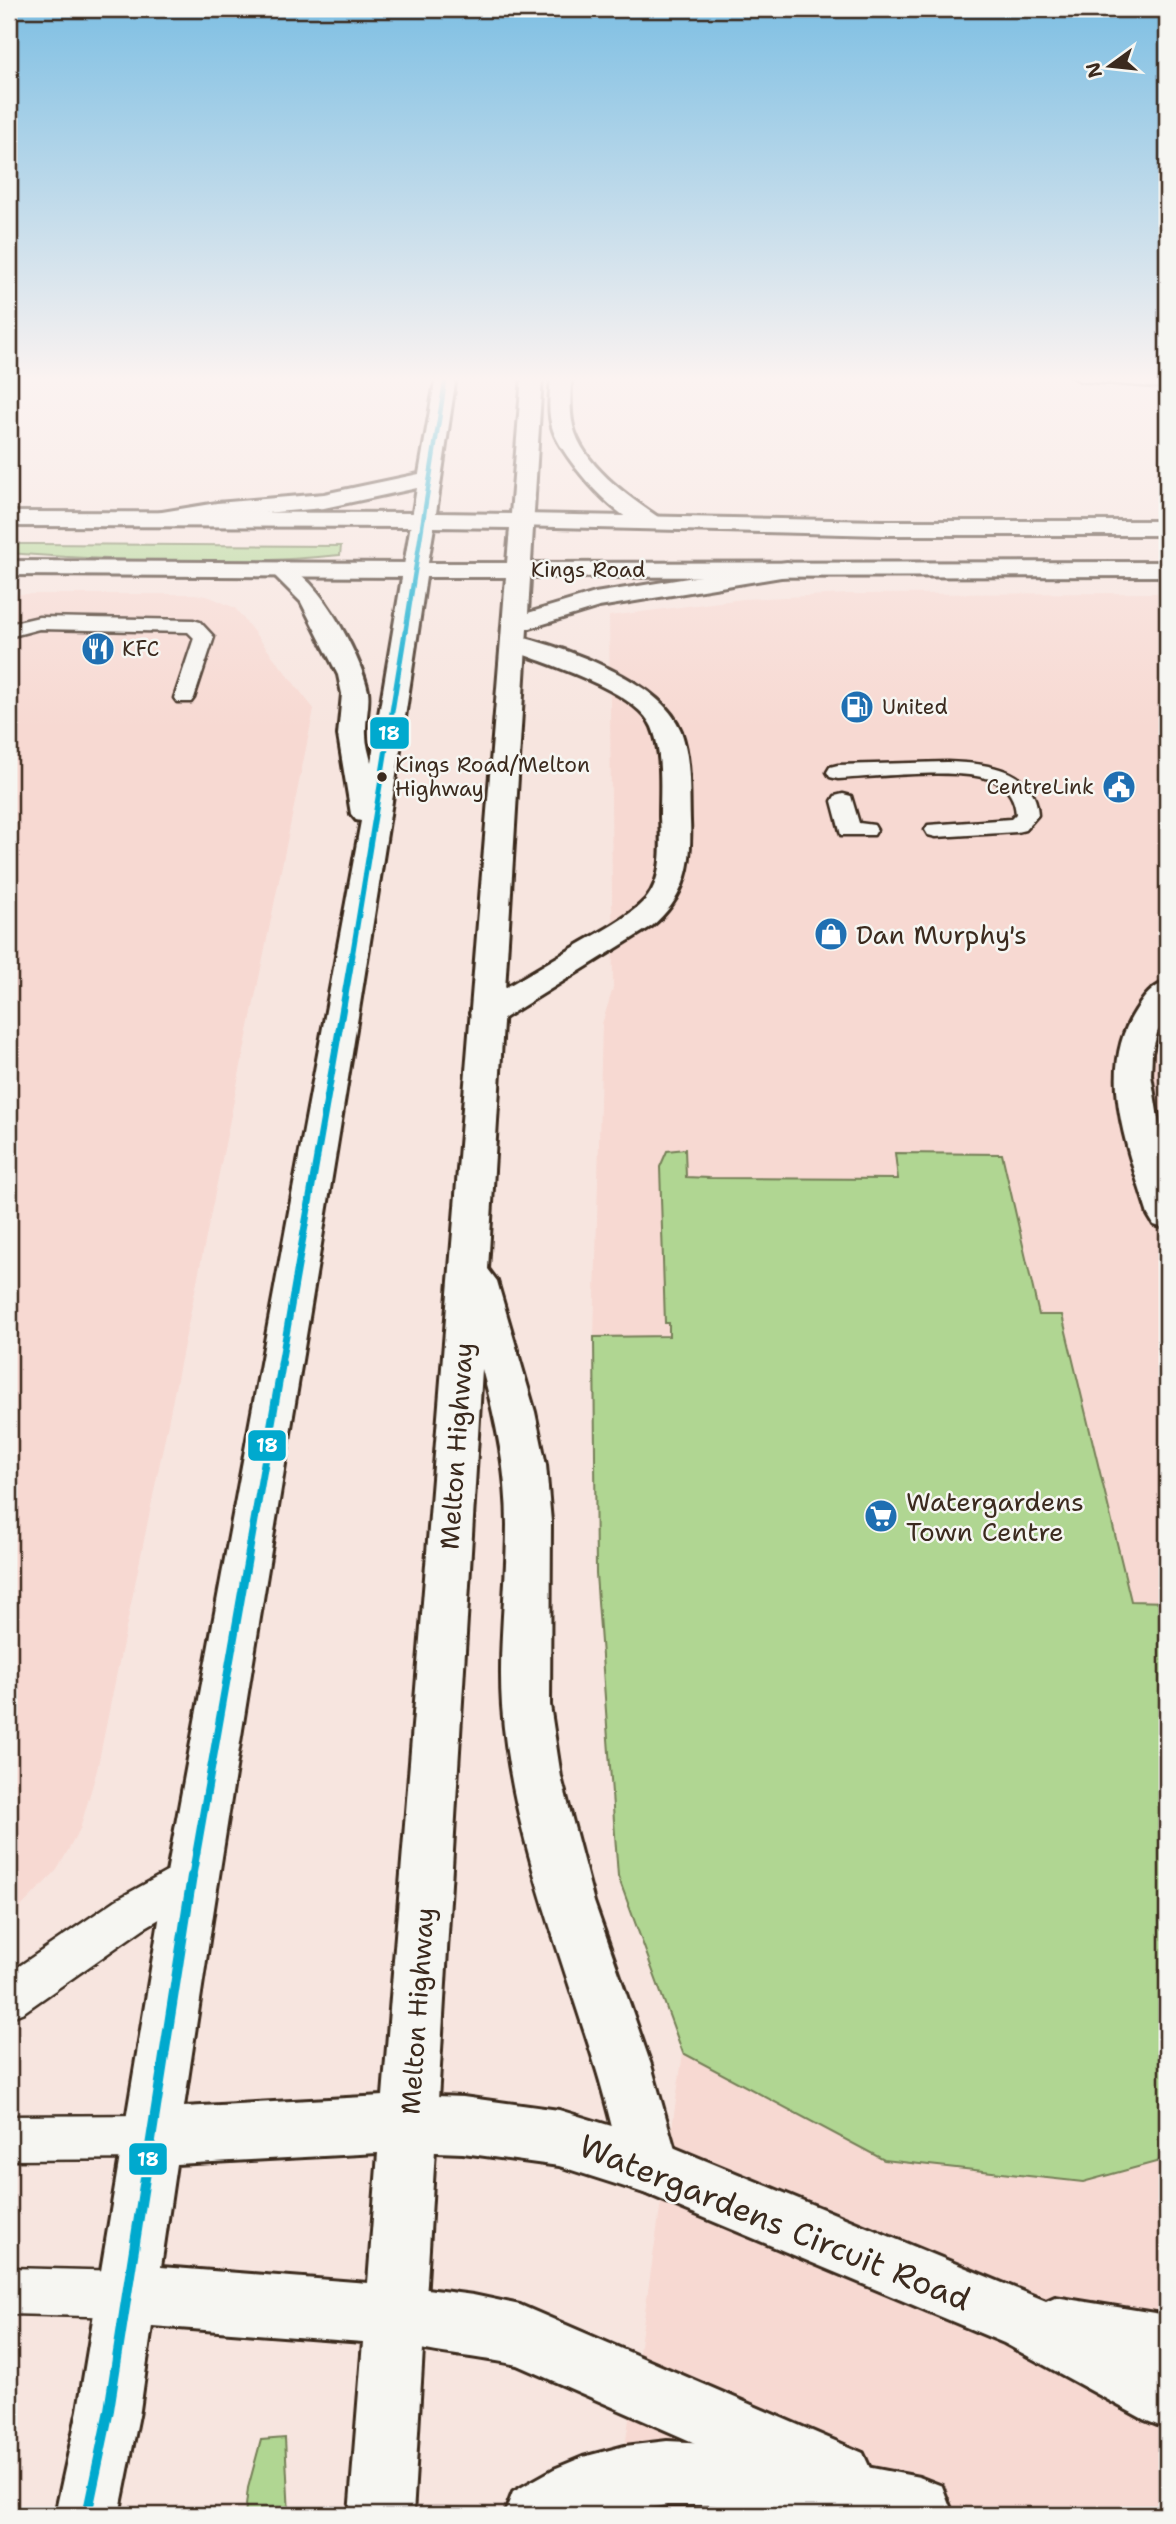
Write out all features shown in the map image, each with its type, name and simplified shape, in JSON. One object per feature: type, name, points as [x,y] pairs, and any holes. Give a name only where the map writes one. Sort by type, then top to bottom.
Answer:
[{"type":"main road","points":[[162,519],[217,510],[324,501],[359,494]]},
{"type":"main road","points":[[88,2515],[109,2410],[192,1878],[372,843],[428,494]]},
{"type":"main road","name":"Melton Highway","points":[[381,2515],[524,494]]},
{"type":"main road","points":[[612,494],[618,501],[650,522]]},
{"type":"main road","name":"Kings Road","points":[[9,519],[424,520],[883,528],[1167,528]]},
{"type":"main road","points":[[514,634],[595,600],[788,569]]},
{"type":"main road","name":"Kings Road","points":[[15,571],[1167,569]]},
{"type":"main road","points":[[281,570],[300,585],[313,601],[351,675],[355,694],[352,735],[372,843]]},
{"type":"main road","points":[[487,1013],[606,943],[657,904],[669,886],[676,846],[675,800],[668,734],[662,721],[650,707],[600,677],[514,634]]},
{"type":"main road","points":[[1167,993],[1155,1006],[1139,1035],[1135,1060],[1136,1096],[1142,1133],[1167,1215]]},
{"type":"main road","points":[[469,1249],[521,1447],[527,1491],[529,1537],[525,1664],[528,1732],[538,1788],[572,1915],[624,2069],[651,2167]]},
{"type":"main road","name":"Watergardens Circuit Road","points":[[152,2137],[410,2123],[463,2125],[559,2138],[651,2167],[1025,2322],[1167,2398]]},
{"type":"main road","points":[[126,2294],[396,2315],[473,2325],[520,2335],[931,2512]]},
{"type":"main road","points":[[1025,2322],[1167,2344]]},
{"type":"main road","points":[[536,2515],[581,2489],[653,2473],[690,2471],[735,2474],[931,2512]]},
{"type":"lane","points":[[9,631],[22,625],[39,623],[193,626],[204,637],[184,698]]},
{"type":"lane","points":[[838,772],[975,769],[1002,776],[1014,785],[1025,801],[1027,814],[1017,825],[936,830]]},
{"type":"lane","points":[[843,801],[849,830],[866,830]]},
{"type":"lane","points":[[9,1997],[130,1914],[192,1878]]},
{"type":"lane","points":[[9,2138],[152,2137]]},
{"type":"lane","points":[[9,2291],[126,2294]]},
{"type":"shaded area","name":"Watergardens Town Centre","points":[[1167,593],[1167,2515],[615,2515],[683,2053],[618,1876],[596,1574],[594,1337],[602,1024],[613,988],[609,616],[743,599],[848,594]]},
{"type":"shaded area","points":[[9,594],[195,594],[210,597],[235,608],[314,709],[97,1770],[80,1829],[57,1870],[9,1919]]},
{"type":"green space","points":[[9,544],[341,546],[340,555],[174,561],[9,553]]},
{"type":"green space","points":[[685,1149],[686,1177],[709,1178],[898,1179],[895,1153],[1002,1154],[1039,1315],[1062,1315],[1131,1601],[1167,1602],[1167,2159],[1083,2182],[884,2160],[683,2053],[618,1876],[596,1574],[594,1337],[669,1336],[669,1323],[665,1323],[660,1167],[667,1151]]},
{"type":"green space","points":[[285,2438],[289,2515],[245,2515],[248,2488],[261,2440]]},
{"type":"transit line","name":"18","points":[[87,2515],[109,2410],[192,1878],[372,843],[427,494]]},
{"type":"place","name":"KFC","points":[[98,649]]},
{"type":"place","name":"United","points":[[857,707]]},
{"type":"place","name":"Kings Road/Melton Highway","points":[[382,777]]},
{"type":"place","name":"CentreLink","points":[[1119,787]]},
{"type":"place","name":"Dan Murphy's","points":[[831,934]]},
{"type":"place","name":"Watergardens Town Centre","points":[[881,1516]]}]
